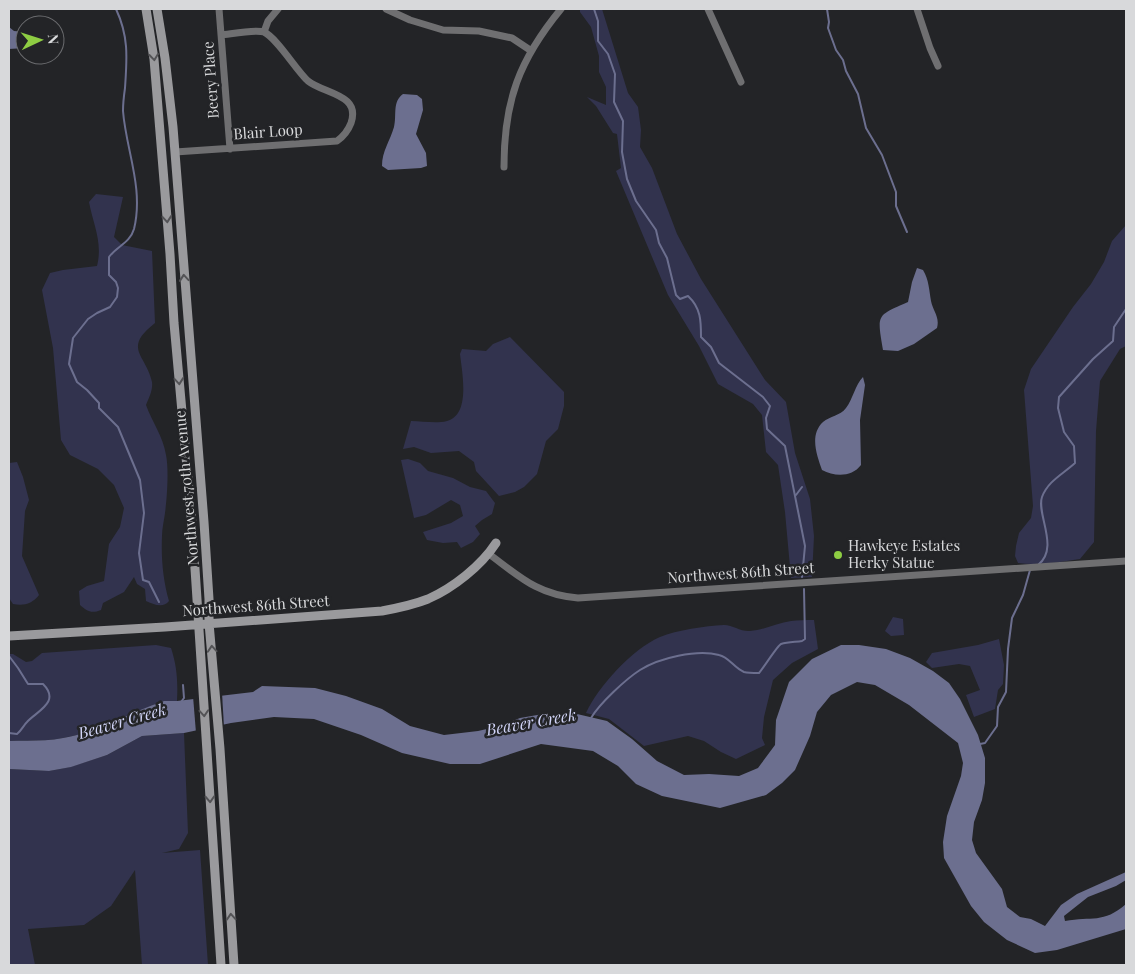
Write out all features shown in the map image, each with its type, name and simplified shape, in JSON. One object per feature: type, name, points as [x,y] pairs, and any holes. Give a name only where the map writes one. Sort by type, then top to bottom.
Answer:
[{"type":"main road","name":"Northwest 70th Avenue","points":[[146,9],[154,59],[172,298],[192,523],[221,965]]},
{"type":"main road","name":"Northwest 70th Avenue","points":[[157,9],[168,82],[175,152],[204,522],[209,623],[220,749],[234,965]]},
{"type":"main road","name":"Northwest 86th Street","points":[[9,636],[382,611],[408,606],[428,599],[445,589],[489,554],[496,543]]},
{"type":"street","name":"Beery Place","points":[[220,9],[230,149]]},
{"type":"street","points":[[221,35],[264,32],[268,21],[278,9]]},
{"type":"street","points":[[386,9],[410,20],[443,30],[479,31],[512,38],[530,50]]},
{"type":"street","points":[[504,168],[507,116],[513,91],[530,50],[561,9]]},
{"type":"street","points":[[708,9],[741,82]]},
{"type":"street","points":[[917,9],[938,66]]},
{"type":"street","name":"Blair Loop","points":[[175,152],[337,141],[344,137],[352,120],[352,108],[349,101],[314,86],[264,32]]},
{"type":"street","points":[[172,298],[186,298]]},
{"type":"street","name":"Northwest 86th Street","points":[[489,554],[540,590],[564,597],[578,598],[1126,561]]},
{"type":"shaded area","points":[[580,9],[602,9],[628,93],[638,107],[641,130],[640,147],[652,168],[677,234],[701,279],[765,380],[786,402],[795,453],[810,499],[814,536],[812,577],[791,578],[785,512],[778,465],[766,452],[762,415],[753,404],[718,384],[699,346],[668,295],[616,171],[621,168],[617,134],[613,133],[596,106],[587,97],[606,105],[606,87],[599,72],[599,56],[591,27],[580,12]]},
{"type":"shaded area","points":[[96,194],[123,197],[114,237],[122,245],[152,251],[155,323],[145,332],[138,346],[152,382],[146,405],[165,448],[167,461],[168,476],[162,530],[162,552],[164,577],[169,601],[161,605],[146,601],[145,589],[137,584],[134,577],[124,592],[103,603],[101,610],[92,612],[80,605],[79,591],[87,586],[104,581],[109,544],[120,527],[124,508],[114,485],[98,469],[70,455],[61,440],[53,348],[42,290],[50,273],[97,266],[99,249],[97,233],[89,202]]},
{"type":"shaded area","points":[[1126,225],[1126,346],[1120,349],[1100,381],[1096,431],[1094,542],[1080,559],[1041,564],[1018,563],[1015,556],[1019,533],[1031,518],[1033,506],[1024,390],[1031,369],[1091,284],[1104,262],[1112,241]]},
{"type":"shaded area","points":[[510,337],[564,392],[564,406],[558,429],[546,441],[537,474],[524,487],[515,492],[499,496],[476,471],[474,462],[459,451],[431,453],[414,447],[403,449],[411,421],[443,422],[455,417],[459,411],[463,392],[460,354],[462,349],[486,351],[493,344]]},
{"type":"shaded area","points":[[408,459],[420,463],[428,471],[453,478],[470,487],[486,491],[495,503],[492,514],[475,526],[480,534],[473,542],[461,548],[457,542],[443,543],[427,540],[423,532],[451,523],[463,516],[460,505],[451,500],[426,515],[414,518],[401,460]]},
{"type":"shaded area","points":[[17,462],[29,500],[25,511],[22,556],[39,595],[28,604],[21,605],[13,604],[9,598],[9,463]]},
{"type":"shaded area","points":[[893,617],[903,619],[904,635],[891,636],[885,631]]},
{"type":"shaded area","points":[[814,620],[818,649],[792,663],[773,680],[764,717],[762,738],[765,745],[736,759],[704,741],[688,736],[644,746],[609,719],[586,713],[607,681],[627,659],[660,637],[683,630],[708,626],[727,625],[750,631],[791,621]]},
{"type":"shaded area","points":[[999,639],[1004,665],[1003,684],[998,690],[995,709],[974,717],[966,695],[980,690],[970,666],[959,664],[932,668],[926,662],[932,653],[978,645]]},
{"type":"shaded area","points":[[156,645],[171,648],[177,674],[177,701],[164,701],[102,727],[76,735],[50,740],[9,741],[9,654],[13,654],[26,662],[32,661],[42,653]]},
{"type":"shaded area","points":[[184,733],[188,833],[179,849],[162,853],[200,850],[208,965],[142,965],[135,870],[111,906],[84,925],[28,929],[35,965],[9,965],[9,769],[49,771],[70,767],[107,755],[142,736]]},
{"type":"water","points":[[9,27],[15,31],[15,49],[9,49]]},
{"type":"water","points":[[403,94],[417,95],[422,99],[423,110],[416,134],[426,153],[427,166],[388,170],[382,166],[383,156],[394,127],[397,101]]},
{"type":"water","points":[[917,268],[923,270],[929,285],[931,301],[937,317],[937,328],[914,344],[898,351],[883,350],[880,329],[881,318],[890,310],[908,302]]},
{"type":"water","points":[[863,377],[865,385],[860,420],[861,465],[848,474],[832,474],[822,470],[815,446],[816,433],[823,422],[841,413],[846,408]]},
{"type":"water","name":"Beaver Creek","points":[[841,645],[859,645],[886,649],[910,658],[949,683],[960,699],[978,735],[985,758],[985,783],[982,800],[974,822],[972,840],[976,853],[1002,889],[1007,907],[1020,917],[1031,919],[1045,926],[1061,905],[1077,894],[1126,872],[1126,880],[1088,897],[1064,916],[1065,921],[1104,917],[1126,904],[1126,929],[1057,950],[1035,953],[1007,940],[984,922],[971,906],[944,858],[943,842],[947,816],[961,776],[963,763],[958,743],[909,705],[875,685],[857,682],[831,695],[817,712],[810,736],[795,770],[782,783],[766,795],[720,808],[662,796],[636,784],[618,766],[593,751],[541,744],[480,764],[450,764],[402,753],[361,735],[314,719],[274,717],[231,723],[184,733],[142,736],[107,755],[71,767],[49,771],[9,769],[9,741],[63,738],[102,727],[164,701],[253,692],[262,686],[315,688],[346,696],[382,709],[410,726],[444,735],[478,731],[500,726],[520,718],[543,714],[577,714],[607,721],[632,739],[657,761],[684,775],[739,776],[758,768],[775,745],[776,720],[789,682],[812,659]]},
{"type":"pier","points":[[222,693],[224,727],[196,733],[193,696]]},
{"type":"waterway","points":[[116,9],[125,38],[126,67],[123,111],[136,184],[137,214],[130,238],[109,257],[109,275],[116,282],[118,288],[117,297],[110,307],[88,319],[73,338],[69,364],[77,382],[99,403],[99,408],[118,427],[140,480],[144,513],[139,553],[143,580],[149,582],[159,602]]},
{"type":"waterway","points":[[594,9],[598,21],[598,41],[608,54],[615,74],[614,102],[623,121],[622,152],[627,179],[636,201],[656,230],[659,243],[667,258],[676,295],[680,299],[688,296],[696,305],[700,320],[701,337],[711,347],[719,363],[763,397],[770,406],[766,418],[767,429],[785,446],[805,546],[802,577]]},
{"type":"waterway","points":[[827,9],[828,28],[836,50],[843,60],[846,71],[858,94],[866,128],[882,155],[896,192],[896,206],[907,232]]},
{"type":"waterway","points":[[1038,565],[1044,558],[1047,550],[1041,504],[1042,497],[1048,486],[1075,463],[1074,446],[1064,432],[1058,408],[1059,397],[1093,359],[1113,341],[1114,327],[1126,309]]},
{"type":"waterway","points":[[796,495],[802,487]]},
{"type":"waterway","points":[[980,744],[985,743],[997,726],[998,707],[1006,692],[1012,618],[1023,595],[1030,570]]},
{"type":"waterway","points":[[591,718],[607,699],[634,674],[668,658],[710,653],[723,656],[744,672],[759,673],[781,644],[805,639],[804,589]]},
{"type":"waterway","points":[[9,656],[28,684],[43,684],[48,690],[49,696],[46,706],[27,722],[17,734],[9,733]]},
{"type":"waterway","points":[[181,702],[184,698],[183,685]]},
{"type":"place","name":"Hawkeye Estates Herky Statue","points":[[838,555]]}]
